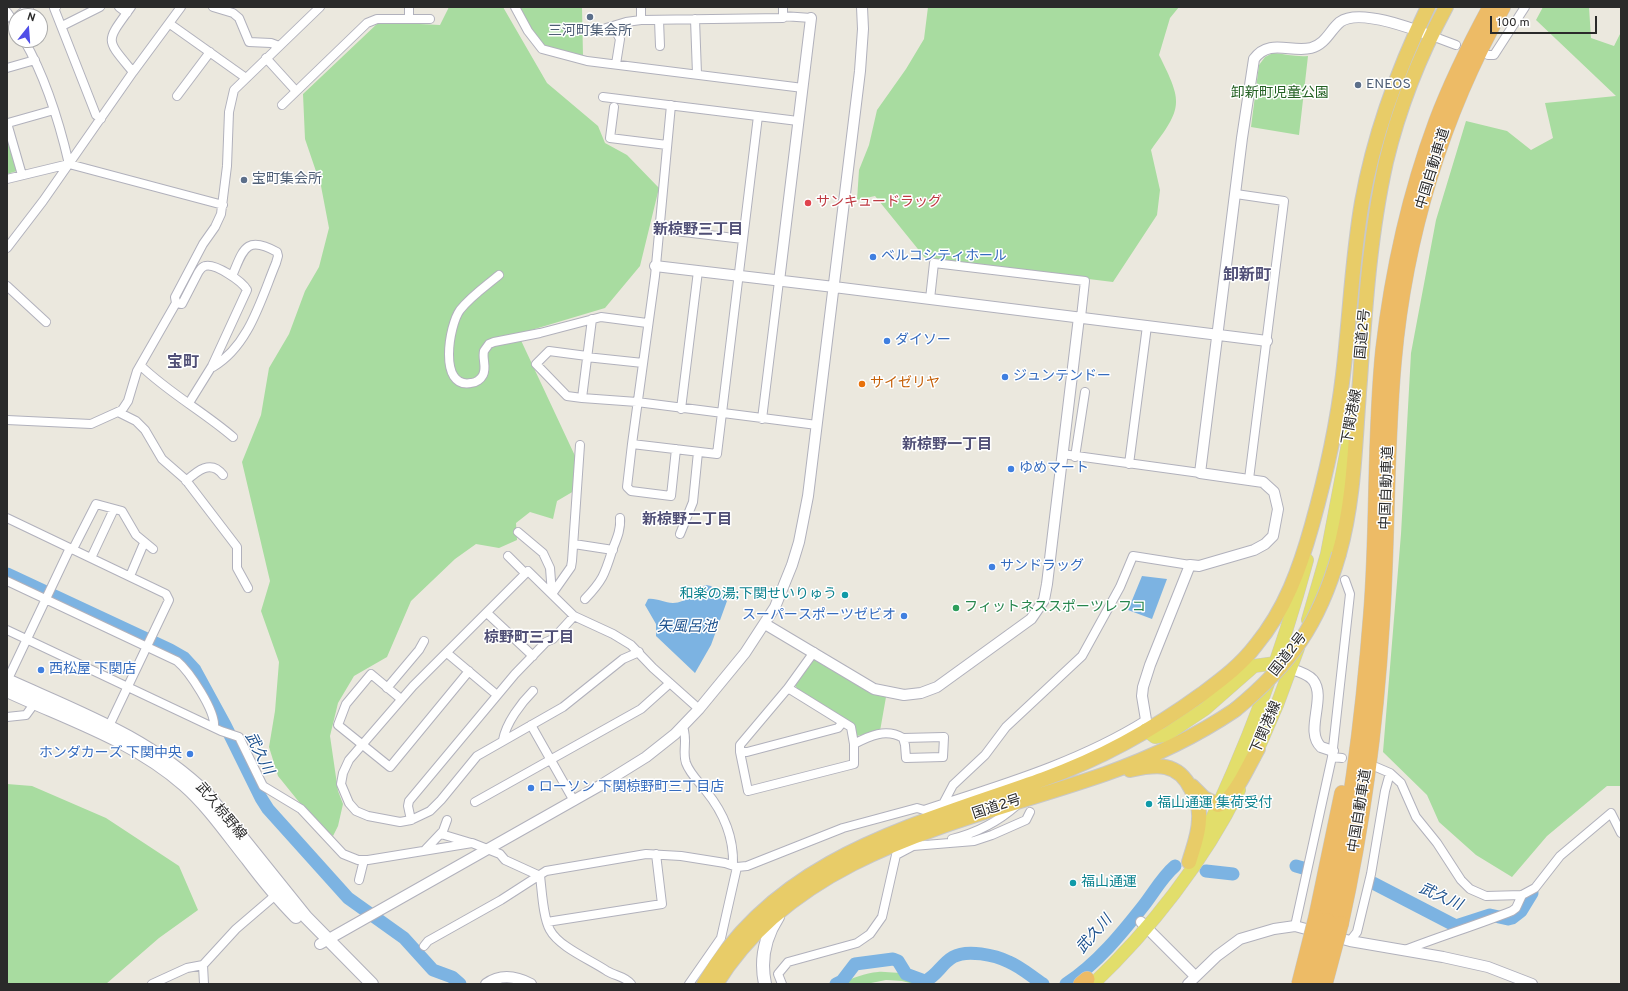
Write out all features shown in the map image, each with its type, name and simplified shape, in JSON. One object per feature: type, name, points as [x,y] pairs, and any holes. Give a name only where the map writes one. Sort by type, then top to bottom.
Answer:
[{"type":"highway","name":"国道2号","points":[[704,984],[729,946],[762,911],[796,883],[829,862],[881,837],[1063,771],[1106,752],[1146,725],[1177,712],[1220,681],[1245,658],[1277,616],[1287,598],[1301,562],[1324,482],[1340,394],[1356,241],[1366,180],[1387,104],[1428,7]]},
{"type":"highway","name":"国道2号","points":[[716,984],[729,964],[755,934],[797,897],[834,874],[885,849],[943,826],[1026,806],[1106,774],[1199,733],[1235,710],[1263,687],[1285,663],[1301,642],[1320,608],[1339,554],[1351,492],[1368,284],[1380,188],[1398,120],[1432,36],[1446,7]]},
{"type":"highway","name":"中国自動車道","points":[[1327,984],[1344,941],[1328,920],[1363,688],[1371,613],[1383,359],[1395,269],[1416,184],[1436,122],[1467,50],[1490,7]]},
{"type":"highway","name":"中国自動車道","points":[[1312,984],[1328,920],[1364,800],[1377,692],[1385,566],[1394,360],[1406,274],[1417,225],[1437,155],[1459,97],[1503,7]]},
{"type":"highway","points":[[1106,774],[1146,766],[1162,766],[1178,772],[1204,798],[1218,805],[1225,803],[1231,796],[1258,749]]},
{"type":"highway","points":[[1187,780],[1196,798],[1199,816],[1196,838],[1189,862]]},
{"type":"highway","points":[[1299,984],[1328,920]]},
{"type":"main road","name":"下関港線","points":[[1086,983],[1122,945],[1144,925],[1194,866],[1216,832],[1238,792],[1258,749],[1312,609],[1327,554],[1359,382]]},
{"type":"main road","name":"下関港線","points":[[1144,925],[1198,848],[1244,747],[1276,663],[1305,569],[1324,482]]},
{"type":"main road","points":[[1177,712],[1202,700],[1252,661],[1262,659],[1290,669]]},
{"type":"main road","points":[[1146,725],[1155,737],[1166,735],[1205,709],[1254,666],[1276,663]]},
{"type":"main road","points":[[1234,684],[1246,677],[1255,678],[1260,686],[1262,701]]},
{"type":"main road","name":"武久椋野線","points":[[7,680],[109,726],[148,746],[190,777],[208,795],[279,892]]},
{"type":"main road","name":"武久椋野線","points":[[7,691],[123,743],[158,765],[179,781],[201,802],[279,892],[363,984]]},
{"type":"main road","points":[[765,984],[763,961],[768,936],[779,916],[797,897]]},
{"type":"main road","name":"武久椋野線","points":[[324,942],[372,984]]},
{"type":"street","points":[[56,7],[54,8],[96,115],[101,119]]},
{"type":"street","points":[[62,26],[100,7]]},
{"type":"street","points":[[119,7],[129,10],[112,34],[111,39],[113,47],[133,72]]},
{"type":"street","points":[[7,248],[43,201],[133,72],[182,7]]},
{"type":"street","points":[[212,7],[233,13],[239,18],[249,42],[271,43],[279,46]]},
{"type":"street","points":[[7,420],[91,424],[118,412],[126,405],[137,371],[176,303],[175,297],[203,244],[215,227],[223,204],[227,166],[229,112],[234,90],[320,7]]},
{"type":"street","points":[[409,7],[409,19]]},
{"type":"street","points":[[515,7],[528,31],[542,49],[587,61],[803,88]]},
{"type":"street","points":[[641,7],[642,20]]},
{"type":"street","points":[[783,7],[783,16]]},
{"type":"street","points":[[324,942],[574,801],[623,772],[662,745],[683,727],[699,709],[745,653],[765,624],[784,586],[799,542],[808,496],[860,71],[863,29],[862,7]]},
{"type":"street","points":[[1488,55],[1494,55],[1525,7]]},
{"type":"street","points":[[616,64],[620,39],[610,27],[626,22],[639,22],[642,20],[783,18],[783,16],[811,18],[762,419]]},
{"type":"street","points":[[1200,473],[1251,70],[1257,54],[1273,46],[1302,49],[1313,48],[1324,41],[1342,21],[1353,17],[1368,18],[1417,30],[1456,45]]},
{"type":"street","points":[[282,105],[367,23],[377,19],[430,19]]},
{"type":"street","points":[[695,19],[697,74]]},
{"type":"street","points":[[659,20],[660,46]]},
{"type":"street","points":[[170,24],[246,78]]},
{"type":"street","points":[[28,48],[35,60],[54,110],[69,164]]},
{"type":"street","points":[[177,96],[210,52]]},
{"type":"street","points":[[266,58],[296,91]]},
{"type":"street","points":[[7,68],[35,60]]},
{"type":"street","points":[[603,97],[798,120]]},
{"type":"street","points":[[671,105],[655,266],[627,487],[631,491],[671,496],[676,450]]},
{"type":"street","points":[[614,107],[610,138],[667,145]]},
{"type":"street","points":[[22,175],[8,123],[54,110]]},
{"type":"street","points":[[632,444],[717,454],[758,116]]},
{"type":"street","points":[[7,180],[69,164],[223,204]]},
{"type":"street","points":[[1236,194],[1284,201],[1249,479]]},
{"type":"street","points":[[658,229],[743,239]]},
{"type":"street","points":[[210,368],[217,364],[246,334],[278,256],[276,252],[255,244],[249,245],[244,250],[232,276]]},
{"type":"street","points":[[765,624],[874,689],[894,694],[912,695],[937,687],[1031,619],[1040,607],[1046,592],[1062,454],[1085,281],[934,263],[930,299]]},
{"type":"street","points":[[655,266],[1267,341]]},
{"type":"street","points":[[176,303],[182,304],[198,273],[204,267],[213,267],[232,276],[244,285],[247,292],[210,368],[189,403]]},
{"type":"street","points":[[681,409],[698,271]]},
{"type":"street","points":[[499,275],[460,310],[453,323],[449,337],[448,350],[451,370],[459,382],[465,384],[473,383],[482,377],[485,370],[484,351],[489,344],[601,317],[647,323]]},
{"type":"street","points":[[7,286],[46,322]]},
{"type":"street","points":[[582,398],[586,356],[592,320]]},
{"type":"street","points":[[1129,464],[1147,326]]},
{"type":"street","points":[[643,363],[549,351],[536,364],[568,396],[637,402],[681,409],[817,425]]},
{"type":"street","points":[[141,366],[216,422],[233,437]]},
{"type":"street","points":[[1075,457],[1085,392]]},
{"type":"street","points":[[118,412],[136,421],[145,430],[162,459],[186,481],[237,547],[237,568],[248,588]]},
{"type":"street","points":[[552,594],[571,567],[574,544],[580,445]]},
{"type":"street","points":[[680,534],[693,502],[698,452]]},
{"type":"street","points":[[943,804],[953,785],[985,755],[1006,727],[1030,703],[1077,662],[1090,644],[1120,588],[1133,556],[1199,566],[1261,548],[1270,540],[1277,519],[1277,497],[1268,484],[1249,479],[1075,457],[1062,454]]},
{"type":"street","points":[[186,481],[201,469],[211,466],[219,470],[222,475]]},
{"type":"street","points":[[7,680],[46,598],[96,504],[122,511],[129,527],[144,543],[153,549]]},
{"type":"street","points":[[91,558],[114,509]]},
{"type":"street","points":[[7,518],[166,594],[169,600],[109,726]]},
{"type":"street","points":[[585,599],[604,576],[620,529],[620,518]]},
{"type":"street","points":[[518,532],[543,553],[549,564],[552,594]]},
{"type":"street","points":[[130,576],[144,543]]},
{"type":"street","points":[[574,544],[613,550]]},
{"type":"street","points":[[508,556],[525,573]]},
{"type":"street","points":[[424,946],[428,940],[501,900],[546,871],[656,854],[681,856],[735,866],[754,864],[843,828],[917,808],[924,810],[1020,780],[1082,755],[1146,725],[1142,696],[1145,681],[1190,565]]},
{"type":"street","points":[[638,652],[623,659],[577,697],[531,726],[477,756],[433,808],[411,820],[393,821],[368,816],[356,811],[349,803],[342,788],[343,773],[349,760],[401,699],[528,571],[574,616],[624,639],[638,652],[648,664],[699,709]]},
{"type":"street","points":[[1295,926],[1332,754],[1350,594],[1345,580]]},
{"type":"street","points":[[7,581],[46,598],[177,661],[188,671],[206,703],[218,729]]},
{"type":"street","points":[[487,613],[533,656]]},
{"type":"street","points":[[411,820],[408,806],[409,801],[497,695],[546,642],[553,639],[574,616]]},
{"type":"street","points":[[7,630],[218,729],[239,737],[263,786],[301,809],[343,854],[364,860],[378,859],[472,843]]},
{"type":"street","points":[[387,688],[419,650],[424,641]]},
{"type":"street","points":[[788,688],[851,727],[854,744],[854,764],[748,791],[740,745],[788,688],[814,652]]},
{"type":"street","points":[[447,653],[497,695]]},
{"type":"street","points":[[1290,669],[1310,678],[1315,684],[1317,693],[1316,738],[1321,747],[1342,758]]},
{"type":"street","points":[[401,699],[371,674],[346,704],[338,725],[390,767],[469,671]]},
{"type":"street","points":[[475,802],[641,709],[670,683]]},
{"type":"street","points":[[504,740],[505,732],[523,701],[533,691]]},
{"type":"street","points":[[7,717],[26,715],[34,704]]},
{"type":"street","points":[[740,752],[747,752],[838,728],[843,722]]},
{"type":"street","points":[[531,726],[552,759],[574,801]]},
{"type":"street","points":[[683,727],[686,736],[686,764],[716,805],[729,831],[735,866],[721,938],[689,984]]},
{"type":"street","points":[[854,744],[867,737],[886,732],[903,738],[944,737],[943,757],[906,758],[906,745],[903,738]]},
{"type":"street","points":[[1376,767],[1390,773],[1401,783],[1416,817],[1437,843],[1465,886],[1486,896],[1522,895],[1538,885],[1560,856],[1611,813],[1621,833]]},
{"type":"street","points":[[1344,941],[1357,932],[1371,874],[1385,791],[1390,773]]},
{"type":"street","points":[[782,984],[778,974],[788,962],[857,943],[870,934],[882,917],[896,855],[913,846],[974,841],[992,835],[1026,820],[1026,806],[1007,814],[968,835],[939,843]]},
{"type":"street","points":[[425,850],[441,834],[448,820]]},
{"type":"street","points":[[441,834],[472,843],[500,854],[505,860],[540,876]]},
{"type":"street","points":[[547,922],[662,904],[656,854]]},
{"type":"street","points":[[359,880],[364,860]]},
{"type":"street","points":[[540,876],[547,922],[550,930],[560,941],[610,972],[628,980],[631,984]]},
{"type":"street","points":[[152,984],[187,968],[203,965],[236,929],[279,892]]},
{"type":"street","points":[[1405,950],[1437,937],[1490,920],[1516,908],[1522,895]]},
{"type":"street","points":[[1144,925],[1195,976]]},
{"type":"street","points":[[1188,984],[1217,956],[1240,939],[1295,926],[1344,941],[1405,950],[1488,967],[1532,984]]},
{"type":"street","points":[[203,965],[204,984]]},
{"type":"street","points":[[486,984],[498,978],[507,977],[524,980],[531,984]]},
{"type":"green space","points":[[449,7],[503,7],[547,83],[598,126],[605,143],[627,155],[659,188],[640,266],[605,308],[518,334],[576,458],[574,491],[557,501],[553,519],[530,512],[516,523],[517,540],[499,548],[476,544],[455,559],[411,601],[387,657],[354,676],[338,703],[330,736],[338,791],[343,804],[338,826],[333,836],[312,818],[278,776],[269,747],[275,711],[279,662],[261,611],[270,581],[242,462],[261,415],[269,368],[289,334],[305,291],[319,267],[329,228],[321,186],[305,139],[303,94],[379,22],[440,25]]},
{"type":"green space","points":[[519,7],[582,7],[583,56],[546,46],[537,40]]},
{"type":"green space","points":[[928,7],[1179,7],[1170,18],[1159,55],[1172,84],[1176,104],[1174,114],[1169,124],[1151,150],[1160,190],[1157,215],[1113,282],[926,259],[875,196],[857,200],[859,170],[869,145],[877,110],[906,69],[924,39]]},
{"type":"green space","points":[[1543,7],[1589,7],[1591,38],[1614,46],[1621,32],[1621,786],[1607,786],[1547,836],[1512,877],[1476,855],[1439,822],[1427,795],[1383,752],[1401,534],[1411,353],[1436,220],[1466,121],[1507,131],[1531,150],[1553,138],[1545,103],[1616,96],[1536,20]]},
{"type":"green space","name":"卸新町児童公園","points":[[1273,53],[1308,56],[1299,135],[1251,127],[1259,65],[1265,57]]},
{"type":"green space","points":[[7,126],[17,171],[7,174]]},
{"type":"green space","points":[[811,660],[819,660],[879,695],[886,697],[880,731],[857,736],[797,689],[795,684]]},
{"type":"green space","points":[[7,784],[32,786],[106,818],[179,866],[198,910],[159,938],[106,984],[7,984]]},
{"type":"green space","points":[[906,971],[926,979],[930,984],[914,984],[902,981],[886,980],[866,984],[841,984],[868,973],[900,973]]},
{"type":"water","points":[[1142,576],[1167,579],[1152,619],[1128,610]]},
{"type":"water","name":"矢風呂池","points":[[706,585],[711,586],[727,601],[711,645],[695,673],[656,636],[656,624],[645,605],[648,599],[670,603],[682,601]]},
{"type":"waterway","name":"武久川","points":[[7,574],[170,650],[184,658],[195,670],[268,809],[348,898],[404,938],[433,970],[452,977],[460,984]]},
{"type":"waterway","name":"武久川","points":[[1066,984],[1099,958],[1136,916],[1163,879],[1175,866]]},
{"type":"waterway","name":"武久川","points":[[1296,866],[1303,868]]},
{"type":"waterway","name":"武久川","points":[[1206,871],[1233,874]]},
{"type":"waterway","name":"武久川","points":[[1373,883],[1456,926],[1490,915],[1508,919],[1512,918],[1521,911],[1532,893]]},
{"type":"waterway","name":"武久川","points":[[836,984],[842,981],[855,964],[893,959],[898,961],[906,974],[925,981],[933,976],[953,957],[966,953],[989,955],[1009,962],[1043,984]]},
{"type":"place","name":"三河町集会所","points":[[590,17]]},
{"type":"place","name":"ENEOS","points":[[1358,85]]},
{"type":"place","name":"宝町集会所","points":[[244,180]]},
{"type":"place","name":"サンキュードラッグ","points":[[808,203]]},
{"type":"place","name":"ベルコシティホール","points":[[873,257]]},
{"type":"place","name":"ダイソー","points":[[887,341]]},
{"type":"place","name":"ジュンテンドー","points":[[1005,377]]},
{"type":"place","name":"サイゼリヤ","points":[[862,384]]},
{"type":"place","name":"ゆめマート","points":[[1011,469]]},
{"type":"place","name":"サンドラッグ","points":[[992,567]]},
{"type":"place","name":"和楽の湯;下関せいりゅう","points":[[845,595]]},
{"type":"place","name":"フィットネススポーツレフコ","points":[[956,608]]},
{"type":"place","name":"スーパースポーツゼビオ","points":[[904,616]]},
{"type":"place","name":"西松屋 下関店","points":[[41,670]]},
{"type":"place","name":"ホンダカーズ 下関中央","points":[[190,754]]},
{"type":"place","name":"ローソン 下関椋野町三丁目店","points":[[531,788]]},
{"type":"place","name":"福山通運 集荷受付","points":[[1149,804]]},
{"type":"place","name":"福山通運","points":[[1073,883]]},
{"type":"district","name":"新椋野三丁目","points":[[698,231]]},
{"type":"district","name":"卸新町","points":[[1247,277]]},
{"type":"district","name":"宝町","points":[[183,364]]},
{"type":"district","name":"新椋野一丁目","points":[[947,446]]},
{"type":"district","name":"新椋野二丁目","points":[[687,521]]},
{"type":"district","name":"椋野町三丁目","points":[[529,639]]}]
